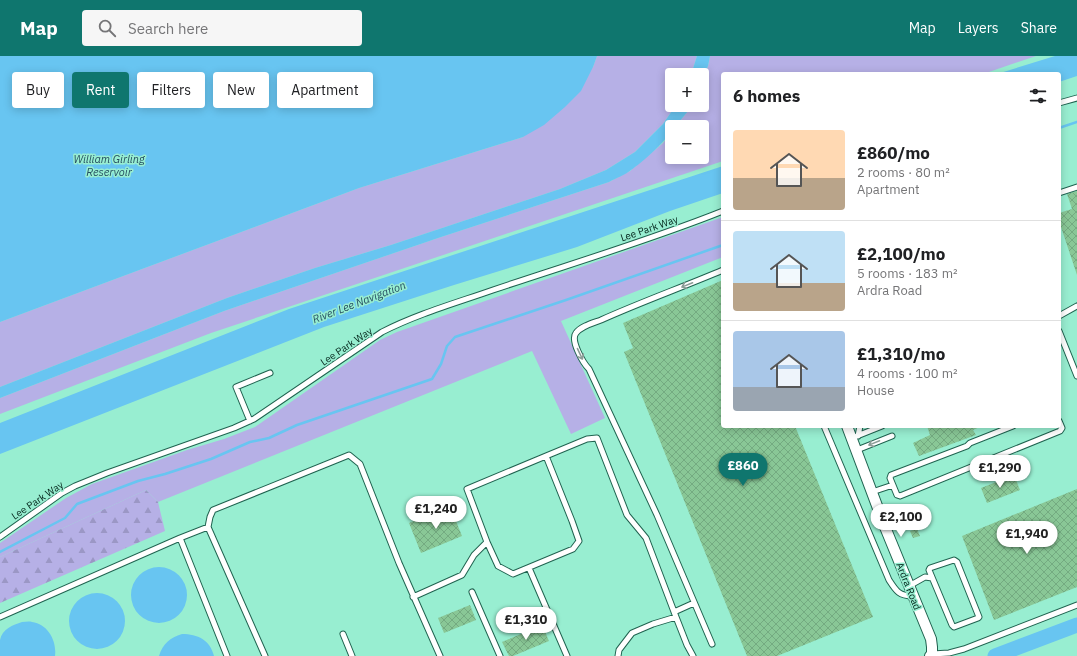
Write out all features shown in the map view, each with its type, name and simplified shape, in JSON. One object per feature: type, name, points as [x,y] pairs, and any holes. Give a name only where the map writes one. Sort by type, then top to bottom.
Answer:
[{"type":"street","name":"Ardra Road","points":[[848,428],[855,437],[856,450],[931,639],[931,655]]},
{"type":"lane","points":[[1061,102],[1077,98]]},
{"type":"lane","points":[[1061,192],[1077,187]]},
{"type":"lane","name":"Lee Park Way","points":[[0,537],[62,493],[75,486],[250,421],[382,332],[399,324],[450,305],[641,241],[721,212]]},
{"type":"lane","points":[[712,644],[657,515],[589,369],[585,365],[575,343],[574,336],[580,329],[616,313],[721,271]]},
{"type":"lane","points":[[1061,315],[1077,306]]},
{"type":"lane","points":[[1061,336],[1077,376]]},
{"type":"lane","points":[[250,421],[236,387],[270,373]]},
{"type":"lane","points":[[1008,428],[970,443],[967,446],[891,475],[890,478],[897,495],[900,496],[1060,431],[1062,428],[1061,426]]},
{"type":"lane","points":[[825,428],[888,580],[897,592],[906,596],[913,596]]},
{"type":"lane","points":[[855,437],[859,428]]},
{"type":"lane","points":[[855,437],[877,428]]},
{"type":"lane","points":[[856,450],[892,436]]},
{"type":"lane","points":[[546,456],[579,541],[573,549],[513,574],[498,566],[487,542],[467,489],[546,456],[587,439],[597,438],[627,515],[646,538],[693,656]]},
{"type":"lane","points":[[265,656],[208,527],[210,517],[213,510],[349,455],[360,464],[398,563],[440,656]]},
{"type":"lane","points":[[872,492],[893,485]]},
{"type":"lane","points":[[0,617],[208,527]]},
{"type":"lane","points":[[180,538],[227,656]]},
{"type":"lane","points":[[413,597],[462,575],[474,555],[487,542]]},
{"type":"lane","points":[[954,560],[957,562],[979,617],[954,627],[932,578],[929,570],[930,568],[954,560]]},
{"type":"lane","points":[[529,568],[567,656]]},
{"type":"lane","points":[[909,586],[925,577],[932,578]]},
{"type":"lane","points":[[472,592],[500,656]]},
{"type":"lane","points":[[618,656],[619,650],[632,633],[675,614],[694,603]]},
{"type":"lane","points":[[931,655],[964,649],[1077,605]]},
{"type":"lane","points":[[343,634],[352,656]]},
{"type":"green space","points":[[597,56],[697,56],[693,68],[665,68],[665,112],[671,112],[663,124],[635,152],[606,170],[560,189],[227,298],[0,387],[0,322],[359,188],[523,137],[593,67]]},
{"type":"green space","points":[[710,56],[1036,56],[989,72],[721,72],[721,162],[211,333],[0,414],[0,398],[224,311],[441,237],[609,182],[630,171],[665,140],[665,164],[709,164],[709,120],[681,120],[687,112],[709,112],[709,68],[707,68]]},
{"type":"green space","points":[[721,218],[721,258],[561,321],[605,418],[571,434],[532,351],[158,502],[146,490],[0,557],[0,543],[66,498],[92,484],[255,427],[380,340],[397,332]]},
{"type":"green space","points":[[146,490],[158,502],[165,531],[0,603],[0,557]]},
{"type":"water","name":"William Girling Reservoir","points":[[0,56],[597,56],[581,91],[544,125],[523,137],[359,188],[0,322]]},
{"type":"water","points":[[697,56],[710,56],[707,68],[693,68]]},
{"type":"water","points":[[1055,56],[1077,56],[1077,76],[1061,81],[1061,72],[1003,72]]},
{"type":"water","points":[[671,112],[687,112],[681,120],[666,120]]},
{"type":"water","points":[[665,121],[665,139],[635,167],[609,182],[441,237],[224,311],[0,398],[0,387],[227,298],[560,189],[606,170],[635,152]]},
{"type":"water","name":"River Lee Navigation","points":[[721,167],[721,194],[670,211],[577,247],[324,327],[0,454],[0,423],[289,309]]},
{"type":"water","points":[[153,567],[165,567],[175,571],[183,579],[187,589],[187,601],[183,611],[175,619],[165,623],[153,623],[143,619],[135,611],[131,601],[131,589],[135,579],[143,571]]},
{"type":"water","points":[[97,593],[108,595],[117,601],[123,610],[125,621],[123,632],[117,641],[108,647],[97,649],[86,647],[77,641],[71,632],[69,621],[71,610],[77,601],[86,595]]},
{"type":"water","points":[[22,622],[38,623],[47,630],[53,639],[55,656],[0,656],[1,636],[5,630]]},
{"type":"water","points":[[182,634],[193,635],[202,639],[210,646],[214,656],[159,656],[168,642],[174,637]]},
{"type":"building","points":[[1077,191],[1077,275],[1061,227],[1061,212],[1072,209],[1067,194]]},
{"type":"building","points":[[721,281],[721,428],[796,428],[873,617],[777,656],[747,656],[624,352],[633,348],[623,323]]},
{"type":"building","points":[[928,428],[978,428],[973,430],[976,435],[919,456],[913,443],[930,435]]},
{"type":"building","points":[[1014,475],[1020,490],[987,503],[981,488]]},
{"type":"building","points":[[1077,489],[1077,587],[994,620],[962,536]]},
{"type":"building","points":[[450,506],[462,536],[421,553],[409,523]]},
{"type":"building","points":[[917,529],[920,536],[913,538],[910,531]]},
{"type":"building","points":[[470,605],[476,620],[444,633],[438,618]]},
{"type":"building","points":[[542,625],[549,641],[513,656],[509,656],[502,642]]},
{"type":"waterway","points":[[1061,127],[1077,122]]},
{"type":"waterway","points":[[0,552],[65,518],[77,504],[138,481],[211,459],[250,442],[269,438],[297,425],[432,379],[441,364],[447,346],[455,337],[721,246]]},
{"type":"waterway","points":[[995,656],[1077,625]]}]
